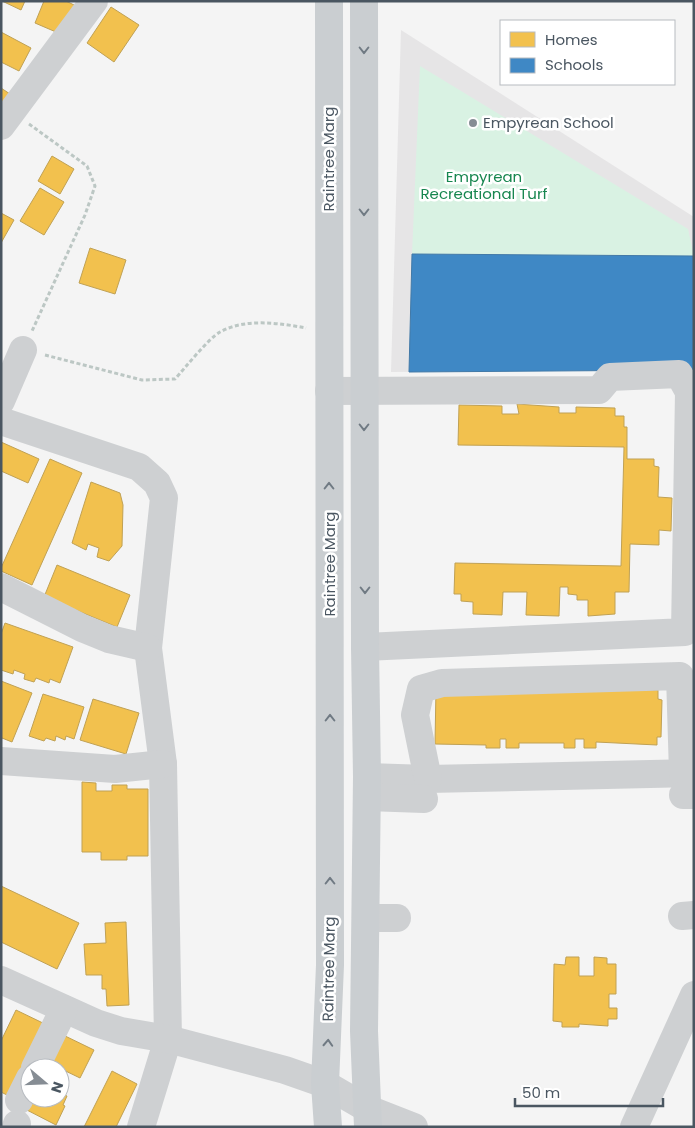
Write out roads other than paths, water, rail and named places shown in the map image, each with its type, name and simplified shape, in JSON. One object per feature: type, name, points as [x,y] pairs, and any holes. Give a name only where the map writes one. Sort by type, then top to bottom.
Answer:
[{"type":"main road","name":"Raintree Marg","points":[[328,1127],[325,1084],[330,965],[329,1]]},
{"type":"main road","points":[[364,1],[367,787],[364,1031],[368,1118]]},
{"type":"street","points":[[6,119],[94,1]]},
{"type":"street","points":[[1,401],[23,350]]},
{"type":"street","points":[[329,390],[599,390],[610,377],[679,374],[692,392],[690,632],[365,647]]},
{"type":"street","points":[[1,420],[139,467],[157,483],[164,498],[148,648],[163,764],[168,1039],[141,1127]]},
{"type":"street","points":[[1,588],[82,628],[109,639],[148,648]]},
{"type":"street","points":[[367,787],[426,789],[689,784],[680,676],[442,683],[421,689],[415,715],[426,789]]},
{"type":"street","points":[[1,761],[115,769],[163,764]]},
{"type":"street","points":[[366,918],[397,918]]},
{"type":"street","points":[[1,980],[96,1023],[121,1031],[168,1039],[255,1060],[325,1084],[368,1118],[414,1127]]},
{"type":"street","points":[[634,1127],[694,994]]},
{"type":"street","points":[[40,1058],[64,1009]]},
{"type":"place","name":"Empyrean School","points":[[473,123]]},
{"type":"park label","name":"Empyrean Recreational Turf","points":[[484,186]]}]
